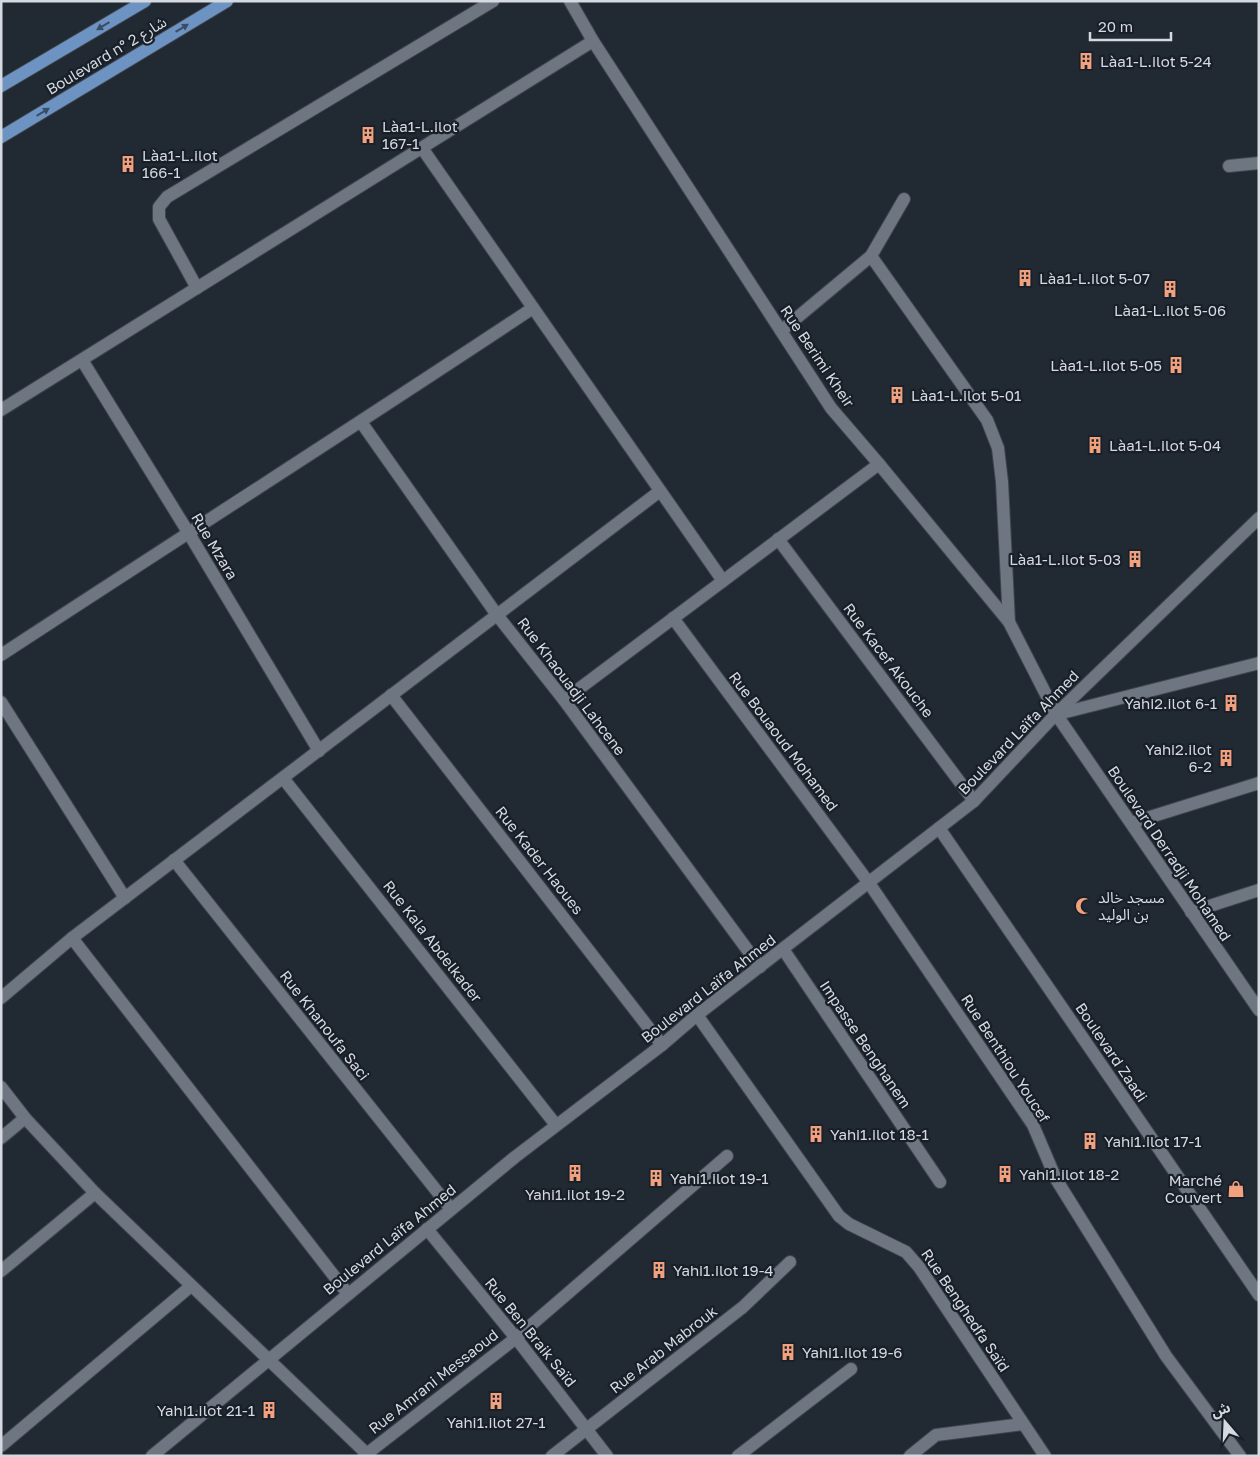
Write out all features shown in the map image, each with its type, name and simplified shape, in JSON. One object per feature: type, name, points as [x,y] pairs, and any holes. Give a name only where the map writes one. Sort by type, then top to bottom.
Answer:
[{"type":"main road","name":"Boulevard n° شارع 2","points":[[1,86],[145,1]]},
{"type":"main road","name":"Boulevard n° شارع 2","points":[[1,138],[228,1]]},
{"type":"street","points":[[197,288],[159,219],[159,206],[167,197],[493,1]]},
{"type":"street","name":"Rue Berimi Kheir","points":[[570,1],[593,41],[831,408],[1009,622],[1056,714]]},
{"type":"street","points":[[1,410],[593,41]]},
{"type":"street","points":[[422,148],[723,581]]},
{"type":"street","points":[[1229,166],[1259,163]]},
{"type":"street","points":[[781,331],[870,256],[904,199]]},
{"type":"street","points":[[870,256],[987,420],[998,448],[1002,482],[1009,622]]},
{"type":"street","points":[[1,655],[534,308]]},
{"type":"street","name":"Rue Mzara","points":[[82,360],[319,750]]},
{"type":"street","name":"Rue Khaouadji Lahcene","points":[[361,422],[497,615],[564,700],[760,967]]},
{"type":"street","points":[[564,700],[879,464]]},
{"type":"street","points":[[1,998],[72,938],[660,490]]},
{"type":"street","name":"Boulevard Laïfa Ahmed","points":[[152,1456],[514,1157],[662,1045],[974,801],[1056,714],[1259,518]]},
{"type":"street","name":"Rue Kacef Akouche","points":[[778,540],[974,801]]},
{"type":"street","name":"Rue Bouaoud Mohamed","points":[[673,618],[869,883]]},
{"type":"street","points":[[1056,714],[1259,663]]},
{"type":"street","name":"Rue Kader Haoues","points":[[391,695],[662,1045]]},
{"type":"street","points":[[1,702],[125,898]]},
{"type":"street","name":"Boulevard Derradji Mohamed","points":[[1056,714],[1191,912],[1253,991],[1259,1010]]},
{"type":"street","name":"Rue Kala Abdelkader","points":[[283,778],[556,1125]]},
{"type":"street","points":[[1131,823],[1259,783]]},
{"type":"street","name":"Boulevard Zaadi","points":[[939,828],[1259,1294]]},
{"type":"street","name":"Rue Khanoufa Saci","points":[[174,860],[451,1209]]},
{"type":"street","name":"Rue Benthiou Youcef","points":[[869,883],[1033,1125],[1056,1179],[1166,1356],[1240,1456]]},
{"type":"street","points":[[1191,912],[1259,890]]},
{"type":"street","points":[[72,938],[348,1294]]},
{"type":"street","name":"Impasse Benghanem","points":[[783,949],[940,1182]]},
{"type":"street","name":"Rue Benghedfa Saïd","points":[[697,1016],[838,1216],[849,1224],[906,1252],[919,1268],[1045,1456]]},
{"type":"street","points":[[1,1087],[25,1118],[94,1193],[366,1455]]},
{"type":"street","points":[[1,1138],[25,1118]]},
{"type":"street","name":"Rue Amrani Messaoud","points":[[366,1455],[516,1338],[727,1156]]},
{"type":"street","points":[[1,1271],[94,1193]]},
{"type":"street","name":"Rue Ben Braik Saïd","points":[[427,1229],[516,1338],[608,1456]]},
{"type":"street","name":"Rue Arab Mabrouk","points":[[552,1456],[743,1307],[790,1262]]},
{"type":"street","points":[[1,1446],[191,1286]]},
{"type":"street","points":[[738,1456],[851,1369]]},
{"type":"street","points":[[910,1456],[936,1435],[1023,1424]]},
{"type":"place","name":"Làa1-L.ilot 5-24","points":[[1086,61]]},
{"type":"place","name":"Làa1-L.ilot 167-1","points":[[368,135]]},
{"type":"place","name":"Làa1-L.ilot 166-1","points":[[128,164]]},
{"type":"place","name":"Làa1-L.ilot 5-07","points":[[1025,278]]},
{"type":"place","name":"Làa1-L.ilot 5-06","points":[[1170,289]]},
{"type":"place","name":"Làa1-L.ilot 5-05","points":[[1176,365]]},
{"type":"place","name":"Làa1-L.ilot 5-01","points":[[897,395]]},
{"type":"place","name":"Làa1-L.ilot 5-04","points":[[1095,445]]},
{"type":"place","name":"Làa1-L.ilot 5-03","points":[[1135,559]]},
{"type":"place","name":"Yahi2.ilot 6-1","points":[[1231,703]]},
{"type":"place","name":"Yahi2.ilot 6-2","points":[[1226,758]]},
{"type":"place","name":"مسجد خالد بن الوليد","points":[[1084,906]]},
{"type":"place","name":"Yahi1.ilot 18-1","points":[[816,1134]]},
{"type":"place","name":"Yahi1.ilot 17-1","points":[[1090,1141]]},
{"type":"place","name":"Yahi1.ilot 19-2","points":[[575,1173]]},
{"type":"place","name":"Yahi1.ilot 18-2","points":[[1005,1174]]},
{"type":"place","name":"Yahi1.ilot 19-1","points":[[656,1178]]},
{"type":"place","name":"Marché Couvert","points":[[1236,1189]]},
{"type":"place","name":"Yahi1.ilot 19-4","points":[[659,1270]]},
{"type":"place","name":"Yahi1.ilot 19-6","points":[[788,1352]]},
{"type":"place","name":"Yahi1.ilot 27-1","points":[[496,1401]]},
{"type":"place","name":"Yahi1.ilot 21-1","points":[[269,1410]]}]
